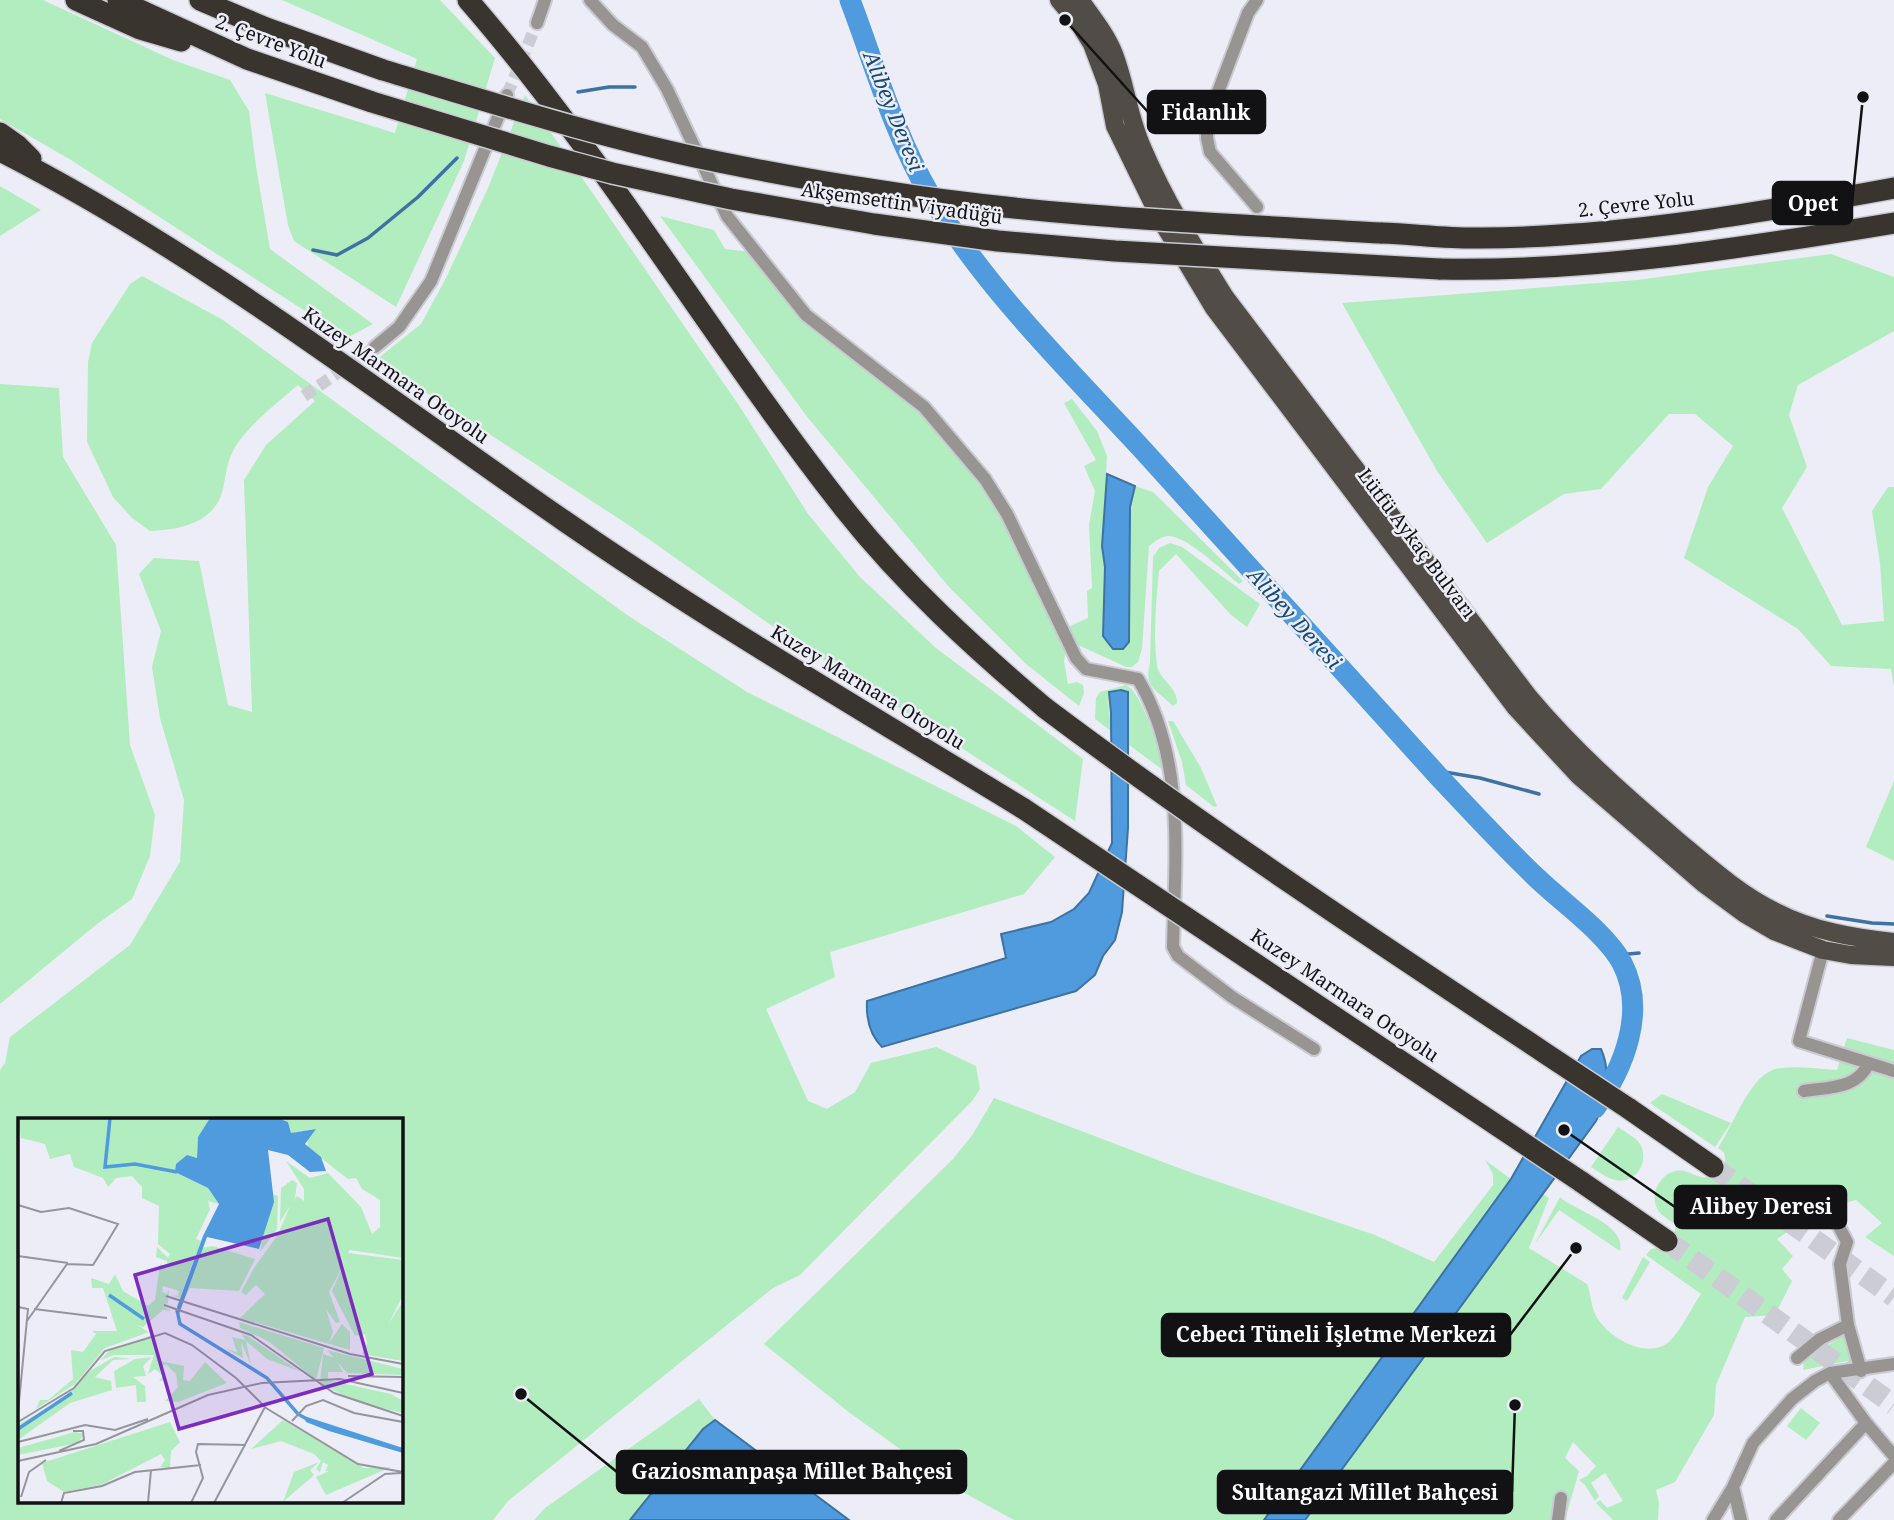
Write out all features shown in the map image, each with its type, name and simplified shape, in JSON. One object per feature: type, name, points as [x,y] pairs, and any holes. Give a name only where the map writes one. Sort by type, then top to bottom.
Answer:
[{"type":"highway","points":[[76,0],[140,29],[175,41],[220,47]]},
{"type":"highway","name":"2. Çevre Yolu","points":[[118,0],[220,47],[372,102]]},
{"type":"highway","name":"2. Çevre Yolu","points":[[200,0],[228,13],[383,70]]},
{"type":"highway","points":[[210,0],[228,13]]},
{"type":"highway","points":[[468,0],[557,111],[739,367],[847,512],[929,604],[1045,708],[1153,790],[1713,1167]]},
{"type":"highway","name":"Akşemsettin Viyadüğü","points":[[383,70],[522,112],[656,148],[876,190],[1022,209],[1112,217],[1381,233]]},
{"type":"highway","name":"Akşemsettin Viyadüğü","points":[[372,102],[549,156],[731,199],[874,224],[999,241],[1115,251],[1439,269],[1531,269],[1629,262],[1782,242],[1894,223]]},
{"type":"highway","points":[[0,133],[17,145],[45,173]]},
{"type":"highway","points":[[0,151],[45,173]]},
{"type":"highway","name":"Kuzey Marmara Otoyolu","points":[[45,173],[259,307],[562,520],[718,623],[1024,809],[1667,1241]]},
{"type":"highway","name":"2. Çevre Yolu","points":[[1381,233],[1479,238],[1609,231],[1789,208],[1894,188]]},
{"type":"main road","name":"Lütfü Aykaç Bulvarı","points":[[1059,0],[1092,44],[1107,84],[1115,126],[1160,218],[1214,308],[1516,708],[1579,776],[1703,883],[1745,914],[1774,931],[1823,950],[1851,955],[1894,957]]},
{"type":"main road","name":"Lütfü Aykaç Bulvarı","points":[[1080,0],[1106,37],[1114,55],[1128,112],[1143,150],[1195,248],[1225,297],[1556,730],[1592,767],[1747,895],[1776,912],[1828,932],[1894,943]]},
{"type":"main road","points":[[1094,0],[1106,37]]},
{"type":"main road","points":[[1823,950],[1828,932]]},
{"type":"street","points":[[537,23],[545,0]]},
{"type":"street","points":[[590,0],[613,25],[642,47],[667,89],[726,216],[806,315],[924,407],[985,479],[1007,514],[1076,658],[1086,670],[1138,679],[1152,707],[1172,773],[1175,854],[1173,947],[1178,956],[1232,997],[1314,1049]]},
{"type":"street","points":[[1257,0],[1248,13],[1207,121],[1210,152],[1257,207]]},
{"type":"street","points":[[375,347],[399,327],[431,281],[507,95]]},
{"type":"street","points":[[1823,950],[1799,1041],[1894,1071]]},
{"type":"street","points":[[1804,1091],[1847,1085],[1864,1074],[1869,1063]]},
{"type":"street","points":[[1835,1219],[1847,1242],[1840,1264],[1848,1325],[1861,1371]]},
{"type":"street","points":[[1797,1358],[1820,1339],[1848,1325]]},
{"type":"street","points":[[1713,1520],[1733,1487],[1753,1443],[1792,1399],[1830,1373],[1861,1371],[1894,1364]]},
{"type":"street","points":[[1830,1373],[1894,1456]]},
{"type":"street","points":[[1776,1520],[1866,1423]]},
{"type":"street","points":[[1839,1520],[1894,1463]]},
{"type":"street","points":[[1733,1487],[1741,1520]]},
{"type":"street","points":[[1558,1520],[1561,1498]]},
{"type":"green space","points":[[0,0],[43,0],[173,60],[230,80],[249,111],[270,249],[373,324],[347,338],[71,160],[0,119]]},
{"type":"green space","points":[[282,0],[440,0],[495,58],[464,161],[396,307],[294,241],[288,225],[265,93],[395,133],[417,59]]},
{"type":"green space","points":[[525,95],[740,407],[808,514],[860,577],[936,648],[1083,759],[1075,821],[778,630],[630,526],[376,360],[421,324],[488,188]]},
{"type":"green space","points":[[0,186],[41,210],[0,236]]},
{"type":"green space","points":[[660,216],[714,230],[725,249],[751,252],[799,318],[920,410],[964,461],[1003,519],[1041,602],[1066,648],[1064,661],[1068,684],[1077,682],[1083,685],[1084,693],[1079,706],[1026,664],[949,587],[808,418]]},
{"type":"green space","points":[[1831,254],[1894,277],[1894,331],[1798,385],[1789,415],[1807,467],[1782,508],[1842,625],[1884,621],[1880,563],[1872,511],[1888,487],[1894,487],[1894,687],[1891,669],[1831,666],[1798,629],[1684,558],[1708,487],[1733,446],[1695,414],[1669,414],[1601,489],[1564,494],[1487,543],[1437,471],[1342,303],[1637,280]]},
{"type":"green space","points":[[142,276],[223,320],[627,615],[747,692],[1016,826],[1055,857],[1024,894],[830,952],[835,977],[766,1009],[808,1101],[827,1109],[855,1092],[871,1063],[936,1047],[976,1066],[980,1089],[972,1101],[800,1275],[773,1288],[508,1501],[493,1520],[0,1520],[0,1070],[5,1063],[10,1037],[130,945],[180,862],[184,800],[160,718],[152,667],[161,631],[139,574],[154,558],[199,561],[228,705],[252,712],[244,480],[266,445],[315,401],[298,385],[262,416],[238,442],[228,462],[220,498],[208,514],[180,527],[150,531],[132,518],[113,497],[87,442],[88,362],[92,343],[130,284]]},
{"type":"green space","points":[[0,384],[59,388],[63,457],[116,545],[130,745],[155,815],[150,856],[132,899],[97,924],[0,1004]]},
{"type":"green space","points":[[1072,399],[1097,431],[1107,456],[1102,546],[1105,567],[1103,636],[1129,642],[1130,506],[1135,486],[1153,492],[1243,581],[1239,584],[1205,555],[1177,538],[1166,536],[1151,544],[1142,649],[1138,662],[1132,667],[1126,667],[1076,644],[1066,628],[1088,618],[1087,591],[1092,588],[1089,525],[1095,491],[1084,466],[1096,460],[1064,403]]},
{"type":"green space","points":[[1170,543],[1182,547],[1260,604],[1247,627],[1231,615],[1176,554],[1159,571],[1155,618],[1157,665],[1177,697],[1177,703],[1173,706],[1153,688],[1148,678],[1153,557],[1159,548]]},
{"type":"green space","points":[[1126,685],[1132,689],[1148,720],[1165,765],[1163,770],[1129,745],[1127,692],[1108,700],[1111,731],[1095,719],[1096,698],[1100,692]]},
{"type":"green space","points":[[1168,721],[1173,721],[1201,768],[1217,806],[1214,807],[1186,785],[1182,762]]},
{"type":"green space","points":[[1894,781],[1894,861],[1866,847]]},
{"type":"green space","points":[[1847,1038],[1894,1050],[1894,1256],[1865,1237],[1882,1223],[1856,1200],[1819,1210],[1777,1239],[1793,1256],[1782,1269],[1792,1281],[1775,1315],[1745,1317],[1716,1385],[1714,1415],[1675,1482],[1656,1490],[1659,1503],[1658,1520],[1613,1520],[1596,1503],[1600,1500],[1607,1508],[1623,1501],[1605,1473],[1591,1483],[1599,1496],[1595,1501],[1579,1480],[1596,1466],[1573,1442],[1565,1458],[1579,1471],[1565,1520],[1305,1520],[1541,1193],[1549,1198],[1529,1248],[1587,1284],[1596,1316],[1619,1339],[1640,1348],[1651,1349],[1670,1341],[1701,1294],[1646,1255],[1651,1249],[1669,1242],[1675,1230],[1675,1224],[1658,1210],[1655,1204],[1655,1193],[1660,1181],[1675,1171],[1707,1177],[1721,1169],[1725,1156],[1718,1148],[1744,1100],[1761,1078],[1770,1071],[1781,1068],[1837,1070]]},
{"type":"green space","points":[[1662,1094],[1731,1123],[1715,1147],[1650,1103]]},
{"type":"green space","points":[[994,1098],[1192,1173],[1375,1235],[1434,1262],[1493,1185],[1493,1174],[1485,1160],[1511,1179],[1264,1520],[1014,1520],[950,1485],[850,1413],[764,1344],[953,1159],[973,1134]]},
{"type":"green space","points":[[1618,1127],[1638,1141],[1643,1151],[1639,1170],[1623,1181],[1608,1178],[1591,1167]]},
{"type":"green space","points":[[1560,1197],[1607,1225],[1620,1241],[1620,1251],[1559,1210],[1535,1244]]},
{"type":"green space","points":[[1643,1257],[1650,1262],[1627,1301],[1622,1298]]},
{"type":"green space","points":[[1846,1334],[1852,1360],[1803,1370],[1804,1360]]},
{"type":"green space","points":[[699,1399],[715,1420],[703,1429],[630,1520],[534,1520],[545,1508]]},
{"type":"green space","points":[[1801,1408],[1820,1423],[1806,1440],[1787,1426]]},
{"type":"water","points":[[1107,474],[1135,486],[1130,507],[1129,642],[1123,649],[1113,649],[1103,636],[1105,567],[1102,546]]},
{"type":"water","points":[[1109,692],[1128,692],[1128,828],[1122,912],[1115,940],[1103,956],[1095,975],[1076,991],[882,1047],[870,1026],[867,1001],[1006,958],[1001,934],[1051,922],[1074,909],[1089,893],[1112,843]]},
{"type":"water","points":[[1592,1049],[1601,1049],[1607,1076],[1603,1104],[1596,1121],[1305,1520],[1264,1520],[1511,1179],[1581,1056]]},
{"type":"water","points":[[715,1420],[849,1520],[630,1520],[703,1429]]},
{"type":"waterway","name":"Alibey Deresi","points":[[850,0],[895,124],[917,172],[951,229],[1002,295],[1440,778],[1513,854],[1615,952],[1629,981],[1632,1019],[1623,1057],[1595,1108]]},
{"type":"waterway","points":[[578,92],[609,87],[635,87]]},
{"type":"waterway","points":[[313,250],[337,255],[368,238],[418,197],[457,158]]},
{"type":"waterway","points":[[1433,770],[1480,778],[1539,794]]},
{"type":"waterway","points":[[1827,916],[1894,924]]},
{"type":"waterway","points":[[1618,955],[1639,953]]},
{"type":"tunnel","points":[[507,95],[537,23]]},
{"type":"tunnel","points":[[304,396],[375,347]]},
{"type":"tunnel","points":[[1713,1167],[1894,1297]]},
{"type":"tunnel","points":[[1667,1241],[1894,1405]]},
{"type":"place","name":"Fidanlık","points":[[1065,20]]},
{"type":"place","name":"Opet","points":[[1863,97]]},
{"type":"place","name":"Alibey Deresi","points":[[1564,1130]]},
{"type":"place","name":"Cebeci Tüneli İşletme Merkezi","points":[[1576,1248]]},
{"type":"place","name":"Gaziosmanpaşa Millet Bahçesi","points":[[521,1394]]},
{"type":"place","name":"Sultangazi Millet Bahçesi","points":[[1515,1405]]}]
